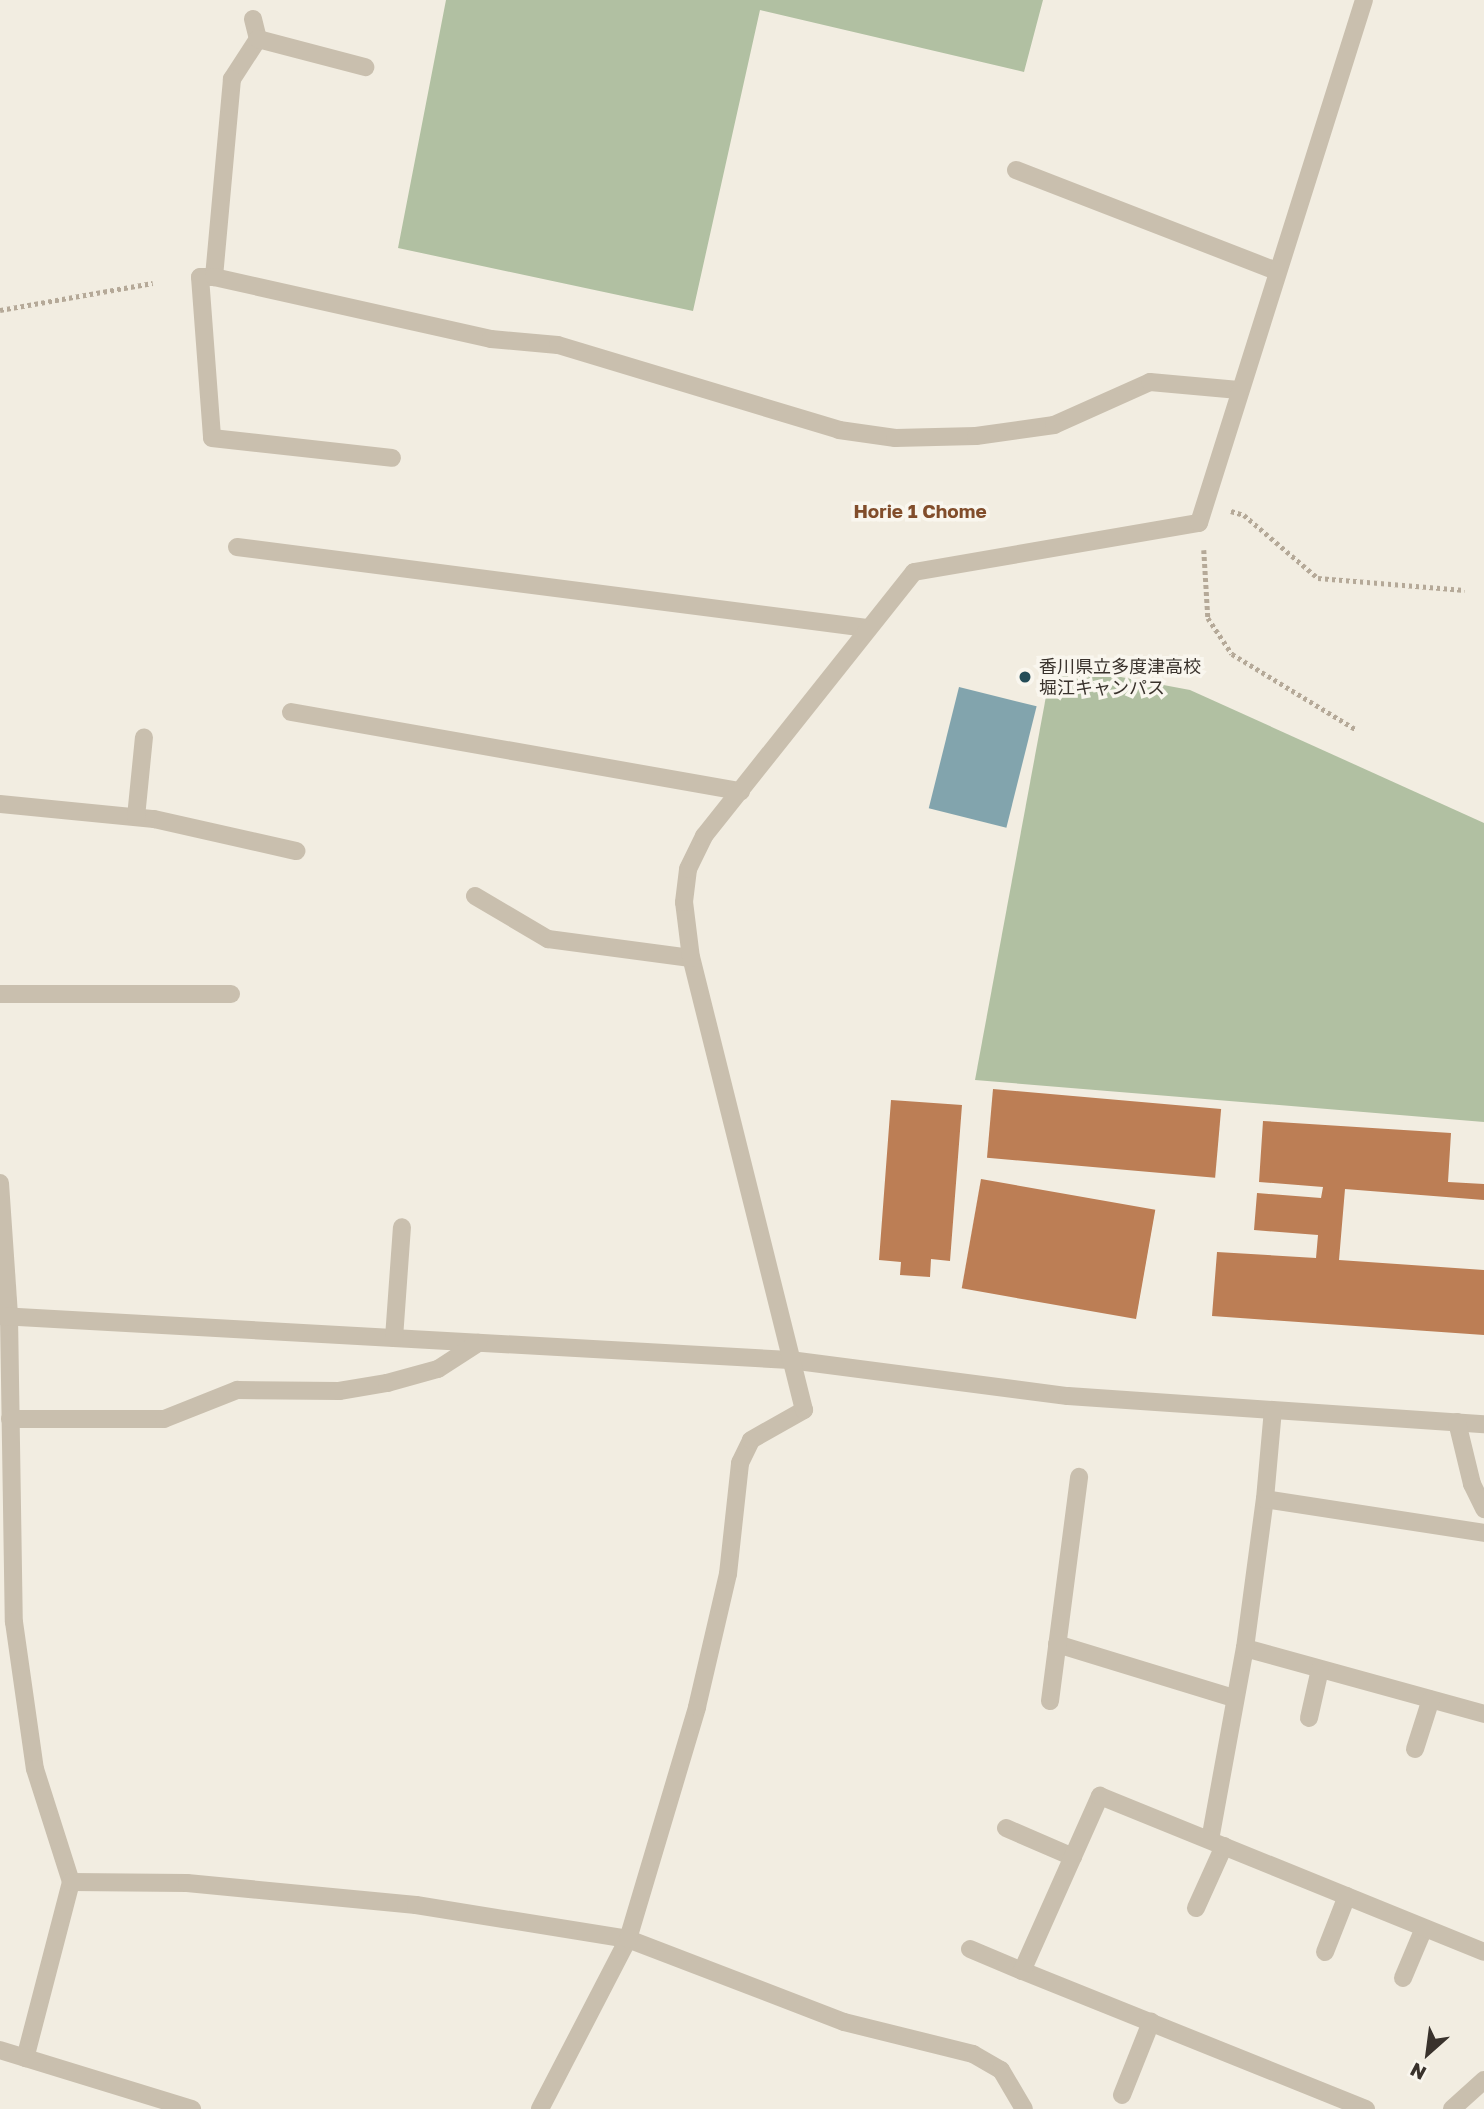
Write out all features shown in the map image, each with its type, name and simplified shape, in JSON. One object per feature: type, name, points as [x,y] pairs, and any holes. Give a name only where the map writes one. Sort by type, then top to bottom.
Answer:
[{"type":"street","points":[[540,2109],[628,1939],[697,1707],[728,1574],[740,1463],[751,1440],[804,1410],[691,958],[684,902],[688,869],[704,836],[914,572],[1199,523],[1364,0]]},
{"type":"street","points":[[214,277],[233,79],[258,39],[253,19]]},
{"type":"street","points":[[258,39],[365,67]]},
{"type":"street","points":[[1016,170],[1277,271]]},
{"type":"street","points":[[393,458],[212,438],[200,277],[214,277],[491,339],[558,345],[839,430],[895,438],[976,436],[1054,425],[1150,382],[1239,390]]},
{"type":"street","points":[[237,547],[867,628]]},
{"type":"street","points":[[291,712],[741,791]]},
{"type":"street","points":[[136,817],[144,737]]},
{"type":"street","points":[[0,804],[136,817],[296,851]]},
{"type":"street","points":[[475,896],[548,939],[691,958]]},
{"type":"street","points":[[0,994],[231,994]]},
{"type":"street","points":[[0,1183],[16,1635],[35,1769],[71,1882],[25,2058]]},
{"type":"street","points":[[394,1338],[402,1227]]},
{"type":"street","points":[[4,1316],[790,1360],[1068,1396],[1484,1424]]},
{"type":"street","points":[[10,1419],[164,1419],[237,1390],[339,1391],[387,1383],[438,1369],[478,1343]]},
{"type":"street","points":[[1196,1908],[1217,1843],[1234,1698],[1245,1648],[1265,1499],[1273,1410]]},
{"type":"street","points":[[1457,1422],[1472,1484],[1484,1509]]},
{"type":"street","points":[[1050,1701],[1079,1477]]},
{"type":"street","points":[[1265,1499],[1484,1533]]},
{"type":"street","points":[[1058,1644],[1234,1698]]},
{"type":"street","points":[[1245,1648],[1484,1714]]},
{"type":"street","points":[[1309,1718],[1320,1669]]},
{"type":"street","points":[[1415,1749],[1431,1699]]},
{"type":"street","points":[[1022,1971],[1100,1796],[1484,1952]]},
{"type":"street","points":[[1006,1828],[1073,1857]]},
{"type":"street","points":[[71,1882],[187,1883],[402,1903],[628,1939],[844,2022],[973,2054],[1001,2070],[1024,2109]]},
{"type":"street","points":[[1325,1952],[1347,1896]]},
{"type":"street","points":[[1403,1978],[1424,1927]]},
{"type":"street","points":[[971,1949],[1366,2109]]},
{"type":"street","points":[[1122,2095],[1151,2022]]},
{"type":"street","points":[[0,2050],[192,2109]]},
{"type":"street","points":[[1452,2109],[1484,2080]]},
{"type":"path","points":[[0,310],[153,283]]},
{"type":"path","points":[[1207,503],[1244,515],[1318,578],[1465,590]]},
{"type":"path","points":[[1199,523],[1208,618],[1233,653],[1357,730]]},
{"type":"green space","points":[[446,0],[1043,0],[1024,72],[760,10],[693,311],[398,248]]},
{"type":"green space","points":[[1052,664],[1190,690],[1484,823],[1484,1122],[975,1080]]},
{"type":"water","points":[[959,687],[1037,706],[1006,828],[929,808]]},
{"type":"building","points":[[993,1089],[1221,1109],[1215,1178],[987,1158]]},
{"type":"building","points":[[891,1100],[962,1105],[950,1261],[931,1259],[930,1277],[900,1275],[901,1262],[879,1260]]},
{"type":"building","points":[[1263,1121],[1451,1133],[1448,1182],[1484,1184],[1484,1200],[1345,1189],[1339,1260],[1484,1270],[1484,1335],[1212,1316],[1217,1252],[1316,1258],[1318,1235],[1254,1230],[1257,1193],[1321,1198],[1323,1187],[1259,1182]]},
{"type":"building","points":[[981,1179],[1155,1210],[1136,1319],[962,1288]]},
{"type":"place","name":"香川県立多度津高校 堀江キャンパス","points":[[1025,677]]},
{"type":"district","name":"Horie 1 Chome","points":[[920,511]]}]
